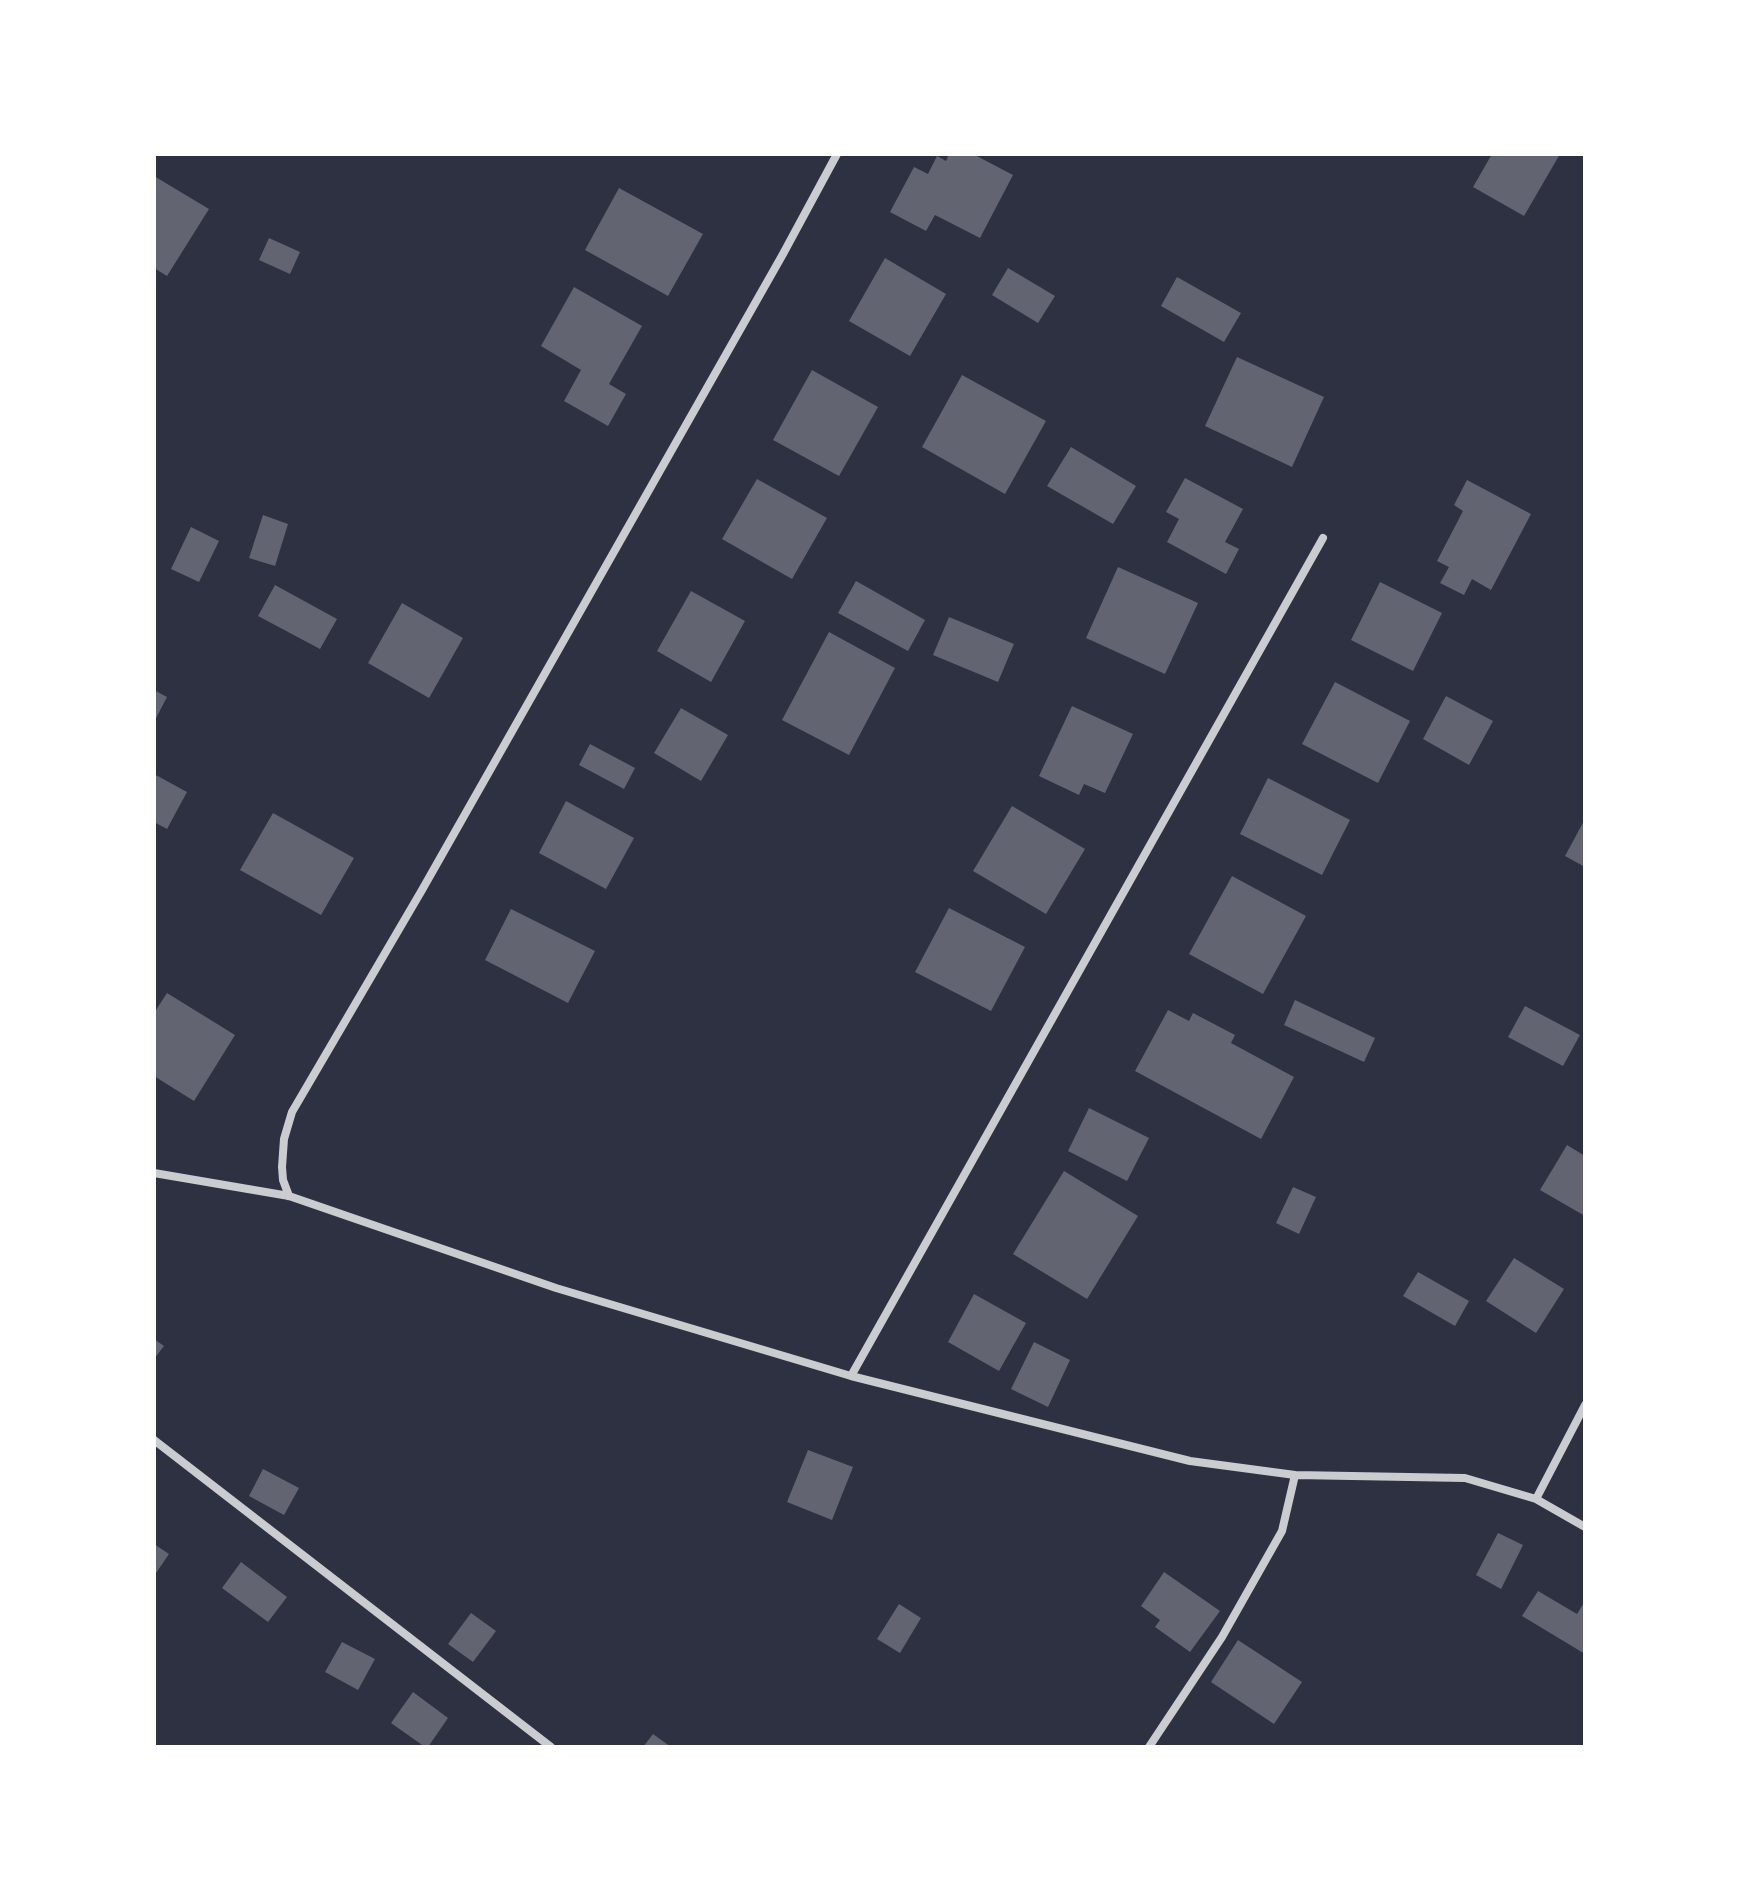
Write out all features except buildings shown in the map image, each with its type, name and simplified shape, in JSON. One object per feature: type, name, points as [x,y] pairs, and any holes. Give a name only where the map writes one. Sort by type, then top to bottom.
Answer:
[{"type":"street","points":[[289,1196],[282,1167],[284,1139],[292,1112],[422,890],[837,154]]},
{"type":"street","points":[[851,1376],[1323,538]]},
{"type":"street","points":[[154,1173],[289,1196],[556,1288],[851,1376],[1190,1461],[1295,1475],[1465,1478],[1536,1499],[1585,1527]]},
{"type":"street","points":[[1536,1499],[1585,1405]]},
{"type":"street","points":[[154,1440],[551,1747]]},
{"type":"street","points":[[1149,1747],[1222,1637],[1282,1531],[1295,1475]]}]
